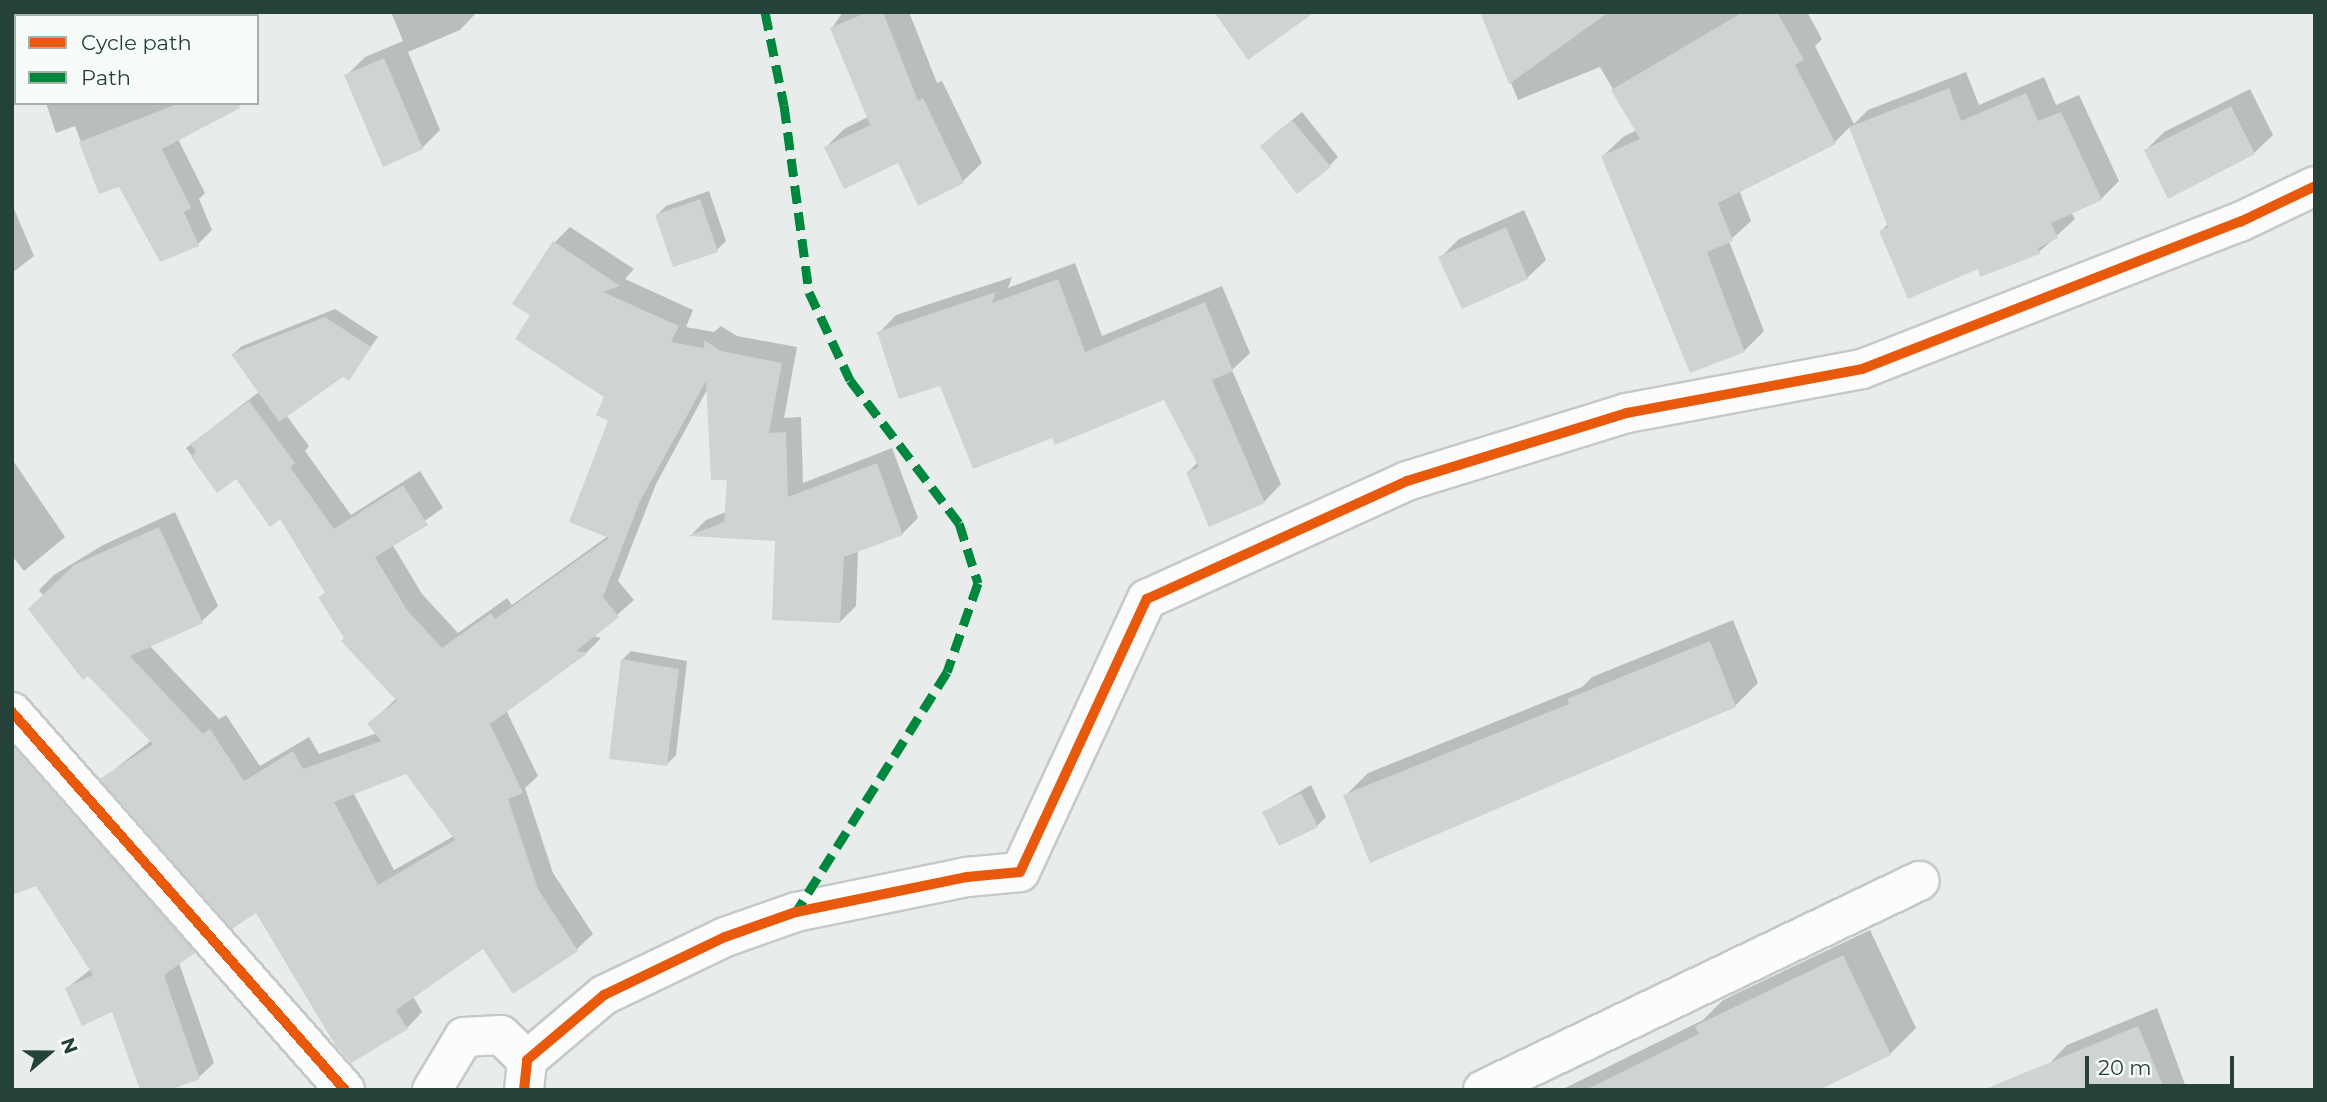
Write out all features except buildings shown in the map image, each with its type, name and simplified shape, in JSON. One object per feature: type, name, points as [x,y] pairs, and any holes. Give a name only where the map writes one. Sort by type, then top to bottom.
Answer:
[{"type":"street","points":[[432,1090],[464,1037],[501,1035],[525,1075],[604,995],[725,937],[796,912],[967,877],[1020,872],[1147,599],[1407,481],[1628,413],[1862,369],[2240,222],[2315,186]]},
{"type":"street","points":[[12,712],[345,1090]]},
{"type":"street","points":[[1483,1090],[1919,881]]},
{"type":"marked path","points":[[765,12],[784,105],[809,292],[850,380],[959,523],[978,583],[947,672],[796,912]]},
{"type":"cycle path","points":[[524,1090],[527,1060],[604,995],[725,937],[796,912],[967,877],[1020,872],[1147,599],[1407,481],[1627,413],[1862,369],[2240,222],[2315,186]]},
{"type":"cycle path","points":[[12,712],[345,1090]]}]
